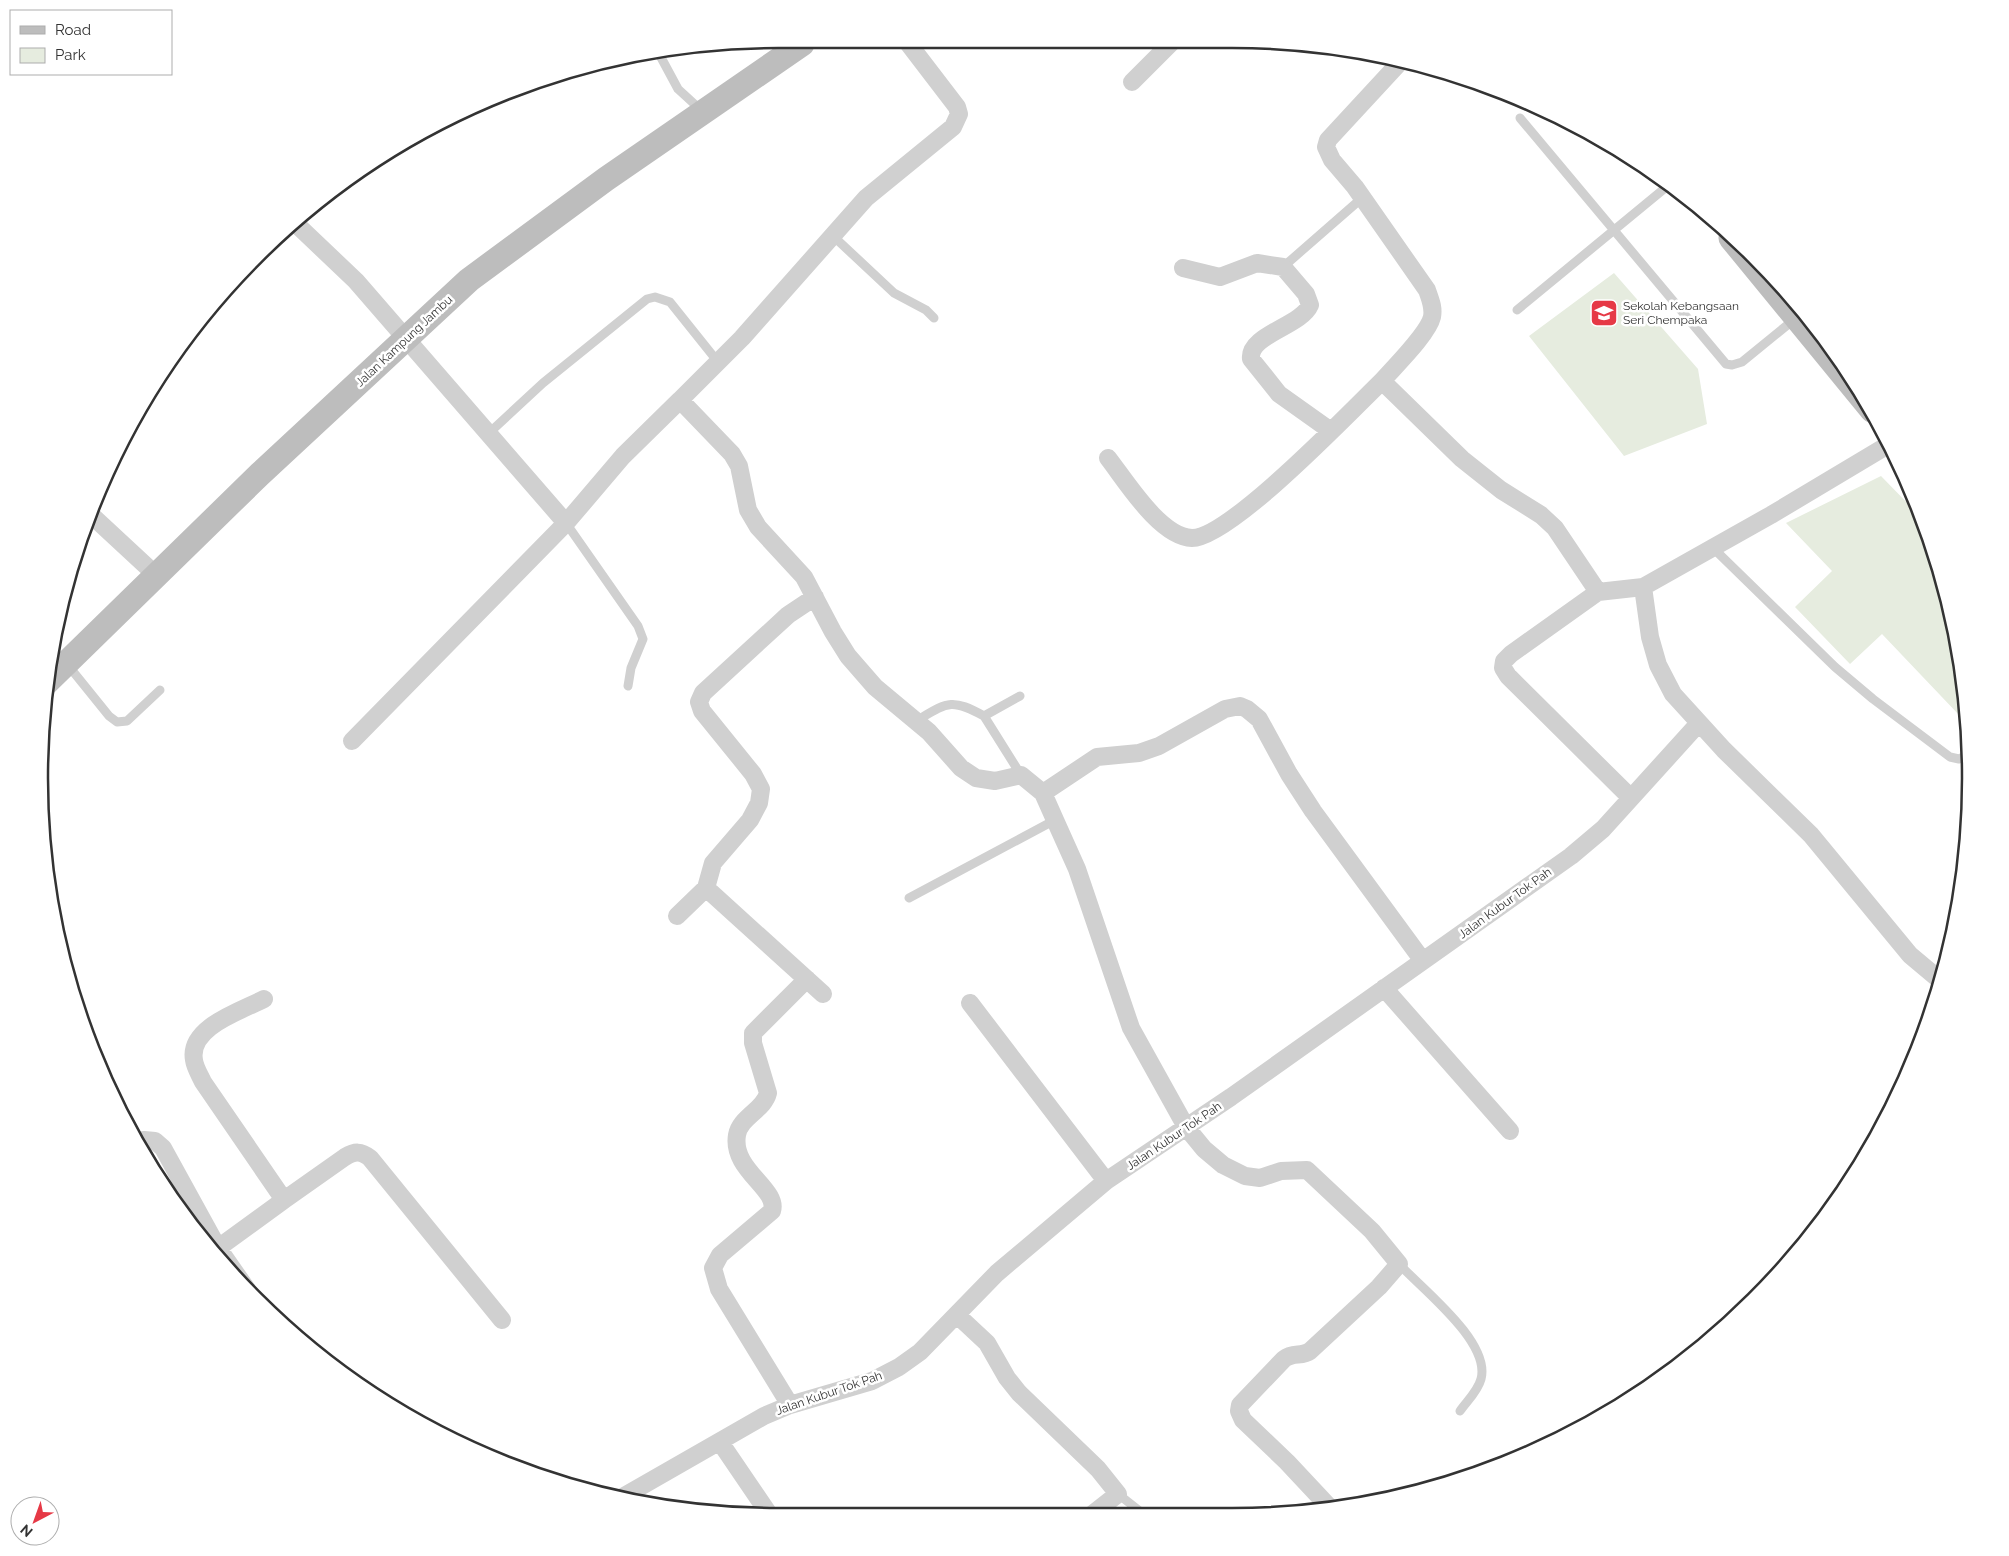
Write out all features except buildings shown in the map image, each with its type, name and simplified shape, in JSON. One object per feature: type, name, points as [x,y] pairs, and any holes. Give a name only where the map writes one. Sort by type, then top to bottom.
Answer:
[{"type":"street","name":"Jalan Kampung Jambu","points":[[56,674],[260,474],[469,280],[703,111],[796,48]]},
{"type":"street","points":[[352,741],[566,523],[623,456],[742,338],[832,234],[866,198],[953,127],[959,114],[957,108],[912,48]]},
{"type":"street","points":[[1132,82],[1166,48]]},
{"type":"street","points":[[1108,458],[1157,519],[1169,528],[1192,538],[1207,534],[1249,507],[1331,431],[1382,381],[1428,327],[1432,316],[1432,304],[1427,290],[1362,198],[1332,160],[1326,147],[1328,140],[1396,67]]},
{"type":"street","points":[[299,227],[356,281],[566,523]]},
{"type":"street","points":[[1182,268],[1220,277],[1260,262],[1283,267],[1306,294],[1310,305],[1304,314],[1256,344],[1250,354],[1251,360],[1279,394],[1331,431]]},
{"type":"street","points":[[1763,278],[1824,352]]},
{"type":"street","points":[[1382,381],[1462,459],[1501,490],[1541,515],[1555,528],[1598,592]]},
{"type":"street","points":[[680,400],[732,454],[739,466],[748,510],[758,527],[804,577],[848,656],[875,687],[930,732],[961,768],[976,778],[995,781],[1021,775],[1043,793],[1077,869],[1131,1028],[1186,1127],[1204,1149],[1223,1165],[1245,1176],[1260,1178],[1280,1171],[1307,1170],[1372,1231],[1399,1264],[1379,1286],[1310,1351],[1284,1358],[1240,1405],[1239,1411],[1243,1420],[1287,1462],[1325,1502]]},
{"type":"street","points":[[1631,798],[1503,668],[1504,661],[1511,654],[1598,592],[1643,587],[1882,448]]},
{"type":"street","points":[[95,519],[156,576]]},
{"type":"street","points":[[1643,587],[1650,637],[1658,664],[1673,694],[1699,723],[1810,835],[1910,955],[1934,975]]},
{"type":"street","points":[[677,916],[706,888],[713,863],[750,820],[759,803],[761,789],[754,774],[702,711],[700,697],[769,632],[815,597]]},
{"type":"street","points":[[1043,793],[1097,757],[1139,753],[1159,746],[1225,709],[1240,706],[1247,709],[1259,719],[1288,774],[1313,811],[1423,961]]},
{"type":"street","name":"Jalan Kubur Tok Pah","points":[[629,1493],[764,1416],[790,1405],[872,1380],[899,1367],[920,1352],[997,1274],[1106,1181],[1186,1127],[1571,856],[1603,829],[1699,723]]},
{"type":"street","points":[[706,888],[824,994]]},
{"type":"street","points":[[790,1405],[719,1288],[713,1268],[720,1255],[772,1211],[774,1206],[770,1196],[740,1160],[737,1134],[741,1126],[764,1102],[768,1093],[753,1043],[753,1033],[808,979]]},
{"type":"street","points":[[1384,988],[1510,1131]]},
{"type":"street","points":[[264,999],[208,1028],[197,1038],[194,1061],[203,1082],[225,1116],[284,1200]]},
{"type":"street","points":[[970,1003],[1106,1181]]},
{"type":"street","points":[[144,1140],[155,1142],[164,1148],[216,1245]]},
{"type":"street","points":[[219,1248],[345,1157],[354,1152],[362,1152],[370,1158],[502,1320]]},
{"type":"street","points":[[957,1315],[987,1343],[1018,1393],[1098,1469],[1118,1494],[1100,1508]]},
{"type":"street","points":[[720,1442],[765,1508]]},
{"type":"lane","points":[[661,58],[678,89],[703,111]]},
{"type":"lane","points":[[1520,118],[1616,230],[1726,364],[1732,365],[1742,362],[1796,318]]},
{"type":"lane","points":[[1517,310],[1664,189]]},
{"type":"lane","points":[[1283,267],[1362,198]]},
{"type":"lane","points":[[832,234],[894,293],[926,310],[934,318]]},
{"type":"lane","points":[[489,433],[543,383],[647,299],[655,297],[670,302],[718,362]]},
{"type":"lane","points":[[566,523],[638,626],[643,639],[631,668],[628,686]]},
{"type":"lane","points":[[1712,547],[1835,667],[1873,699],[1950,756],[1958,759],[1961,758]]},
{"type":"lane","points":[[66,664],[109,716],[117,722],[127,721],[160,690]]},
{"type":"lane","points":[[984,716],[1020,696]]},
{"type":"lane","points":[[916,721],[940,707],[952,703],[963,704],[984,716],[1021,775]]},
{"type":"lane","points":[[909,898],[1056,820]]},
{"type":"lane","points":[[1399,1264],[1462,1327],[1481,1363],[1482,1378],[1478,1388],[1460,1411]]},
{"type":"lane","points":[[1118,1494],[1136,1508]]},
{"type":"green space","points":[[1614,273],[1698,369],[1707,424],[1624,456],[1529,336]]},
{"type":"green space","points":[[1881,476],[1908,504],[1937,589],[1947,635],[1958,714],[1882,634],[1850,664],[1795,607],[1832,571],[1786,523]]},
{"type":"place","name":"Sekolah Kebangsaan Seri Chempaka","points":[[1604,313]]}]
